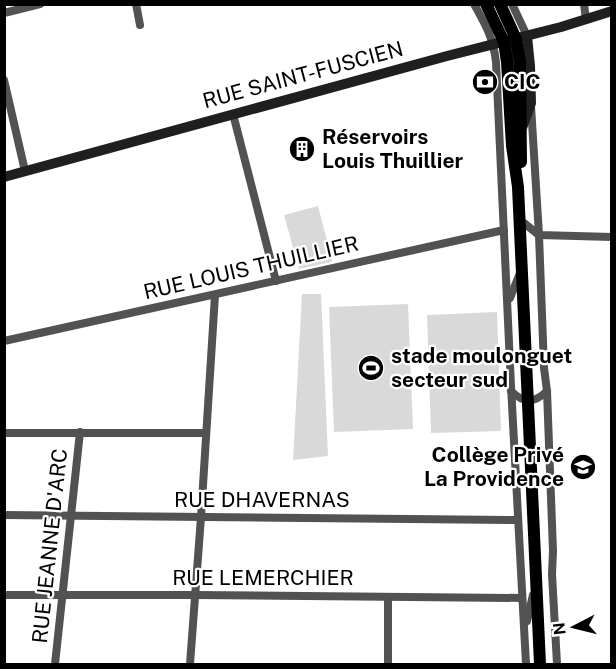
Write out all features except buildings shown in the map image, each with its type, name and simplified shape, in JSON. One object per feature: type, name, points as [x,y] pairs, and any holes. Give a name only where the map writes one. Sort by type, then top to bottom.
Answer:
[{"type":"main road","points":[[486,4],[530,66],[531,103],[521,131]]},
{"type":"main road","points":[[494,4],[510,40],[507,67],[512,146],[519,187],[540,664]]},
{"type":"main road","points":[[500,4],[520,65],[521,173],[519,187]]},
{"type":"main road","name":"RUE SAINT-FUSCIEN","points":[[4,177],[586,20],[612,11]]},
{"type":"street","points":[[4,13],[40,4]]},
{"type":"street","points":[[136,4],[140,25]]},
{"type":"street","points":[[474,4],[491,35],[510,40]]},
{"type":"street","points":[[512,4],[510,40],[496,62],[526,664]]},
{"type":"street","points":[[584,4],[586,20]]},
{"type":"street","points":[[4,80],[25,171]]},
{"type":"street","points":[[531,103],[547,391],[556,664]]},
{"type":"street","points":[[233,114],[276,280]]},
{"type":"street","points":[[520,220],[539,235],[612,237]]},
{"type":"street","name":"RUE LOUIS THUILLIER","points":[[4,342],[504,230]]},
{"type":"street","points":[[508,305],[511,292],[522,270]]},
{"type":"street","points":[[190,664],[215,295]]},
{"type":"street","points":[[512,391],[520,398],[536,400],[547,391]]},
{"type":"street","name":"RUE JEANNE D'ARC","points":[[55,664],[80,432]]},
{"type":"street","points":[[4,433],[206,433]]},
{"type":"street","name":"RUE DHAVERNAS","points":[[4,515],[518,520]]},
{"type":"street","points":[[525,632],[537,585]]},
{"type":"street","name":"RUE LEMERCHIER","points":[[4,595],[522,598]]},
{"type":"street","points":[[388,597],[388,664]]},
{"type":"shaded area","points":[[318,206],[332,260],[299,269],[284,215]]},
{"type":"shaded area","points":[[302,294],[321,294],[328,456],[293,460]]},
{"type":"shaded area","name":"stade moulonguet secteur sud","points":[[408,304],[413,429],[334,432],[329,307]]},
{"type":"shaded area","points":[[497,312],[501,431],[431,433],[427,315]]},
{"type":"place","name":"CIC","points":[[485,82]]},
{"type":"place","name":"Réservoirs Louis Thuillier","points":[[302,149]]},
{"type":"place","name":"stade moulonguet secteur sud","points":[[371,368]]},
{"type":"place","name":"Collège Privé La Providence","points":[[583,467]]}]
